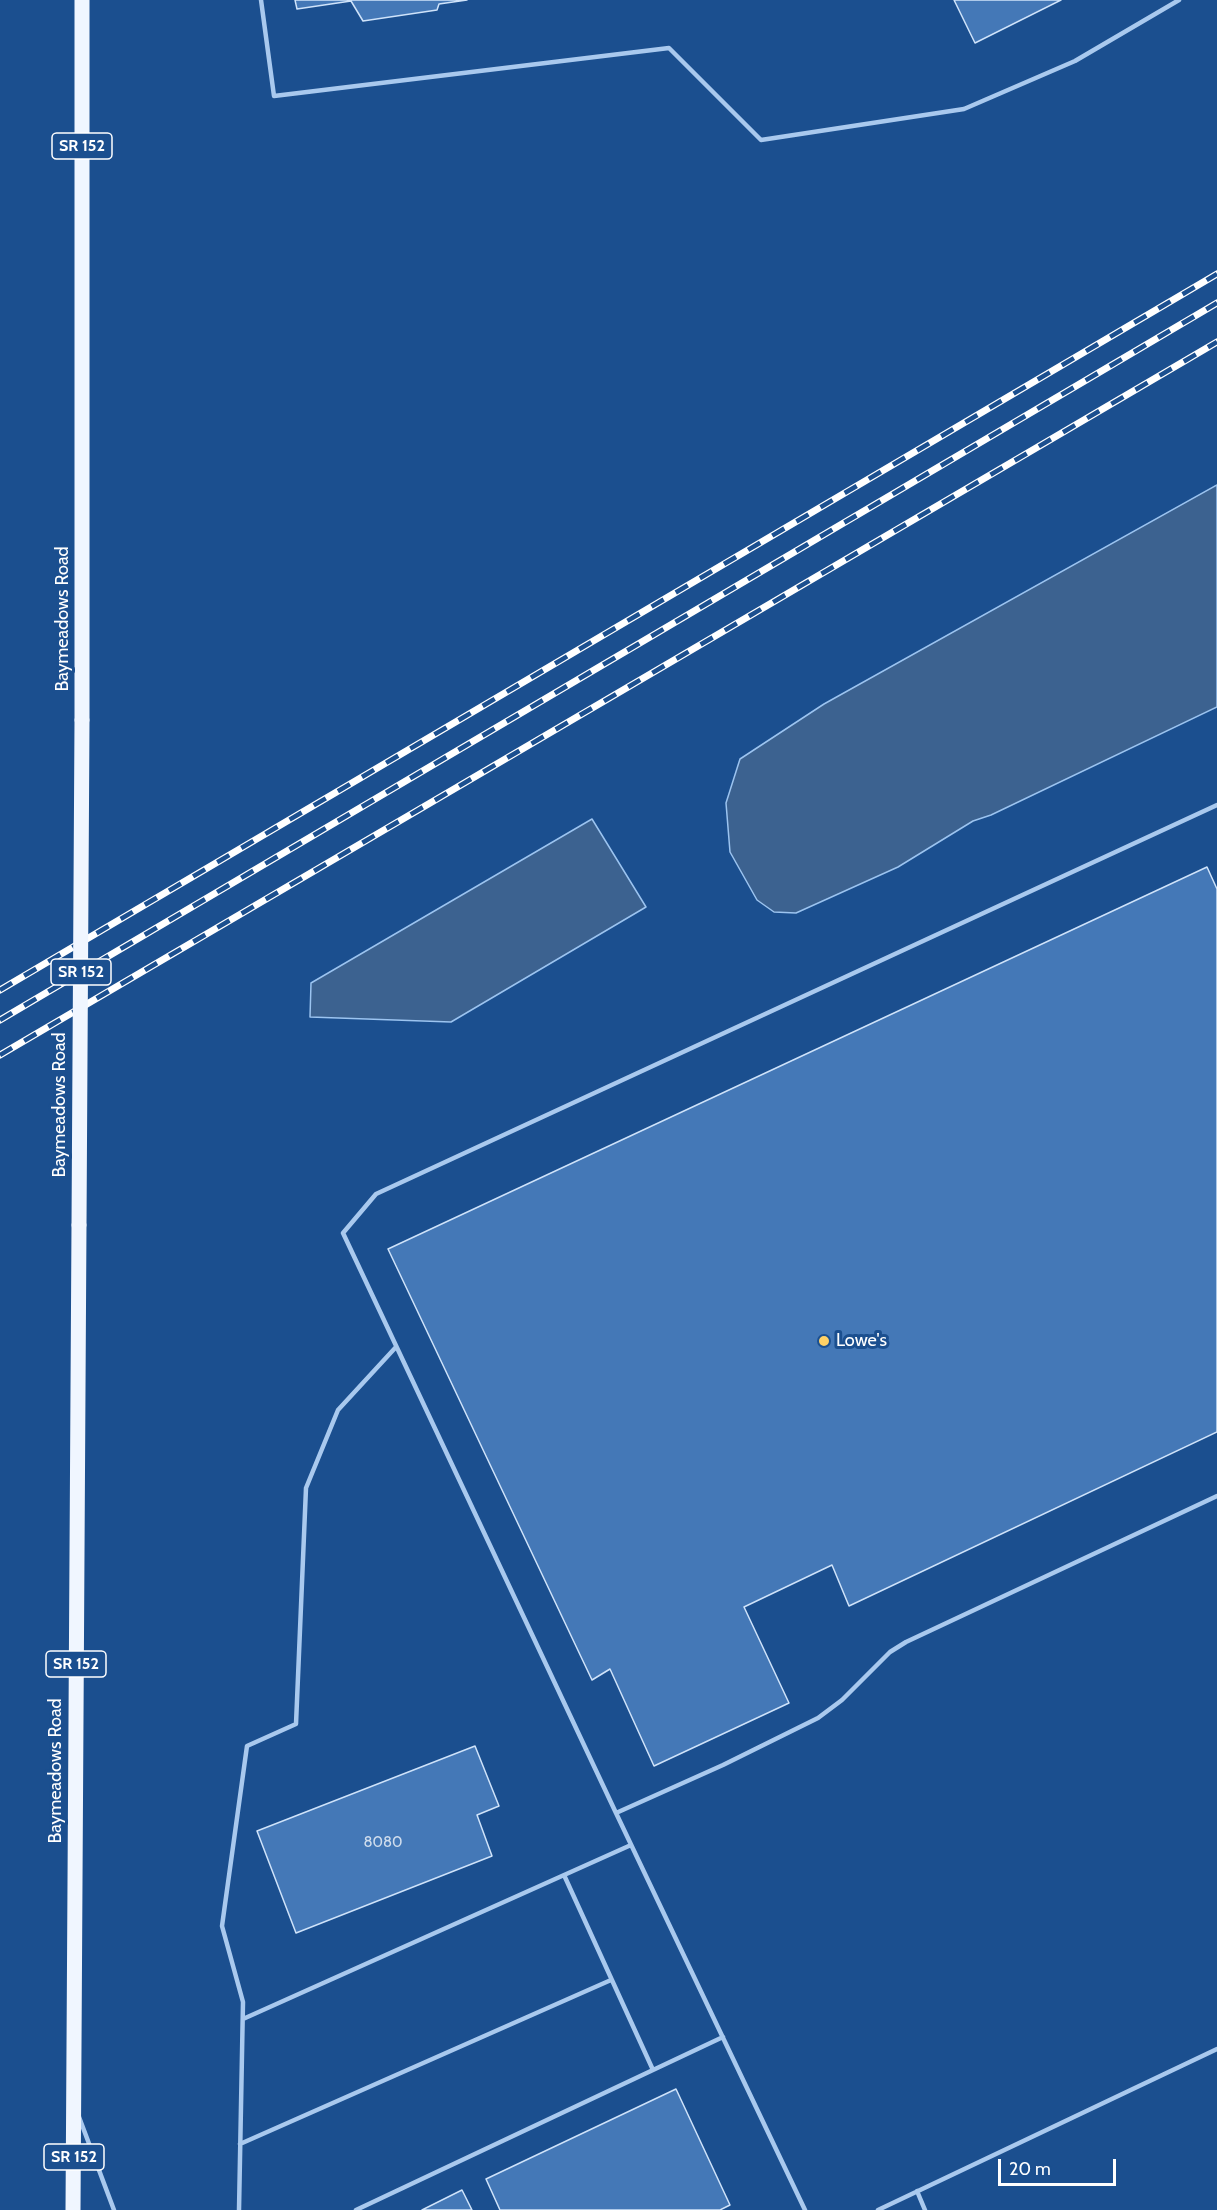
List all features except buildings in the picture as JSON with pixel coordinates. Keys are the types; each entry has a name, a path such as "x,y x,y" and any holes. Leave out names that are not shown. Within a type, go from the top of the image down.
{"main road":[{"name":"Baymeadows Road","path":"73,2210 82,720 82,0"}],"lane":[{"path":"261,0 274,96 669,48 761,140 964,109 1075,61 1179,0"},
{"path":"805,2210 343,1233 375,1194 1217,805"},
{"path":"238,2210 243,2002 222,1926 247,1746 296,1724 306,1488 338,1410 396,1347"},
{"path":"616,1813 723,1765 818,1718 842,1700 890,1652 906,1642 1217,1496"},
{"path":"243,2019 632,1845"},
{"path":"564,1875 653,2070"},
{"path":"240,2144 611,1980"},
{"path":"356,2210 723,2037"},
{"path":"878,2210 1217,2049"},
{"path":"74,2104 114,2210"},
{"path":"917,2192 925,2210"}],"water":[{"path":"1217,485 1217,707 991,815 973,821 898,867 796,913 774,912 757,900 730,852 726,803 740,759 824,704"},
{"path":"592,819 646,907 451,1022 310,1017 311,983"}],"railway":[{"path":"0,990 1217,274"},
{"path":"0,1020 1217,303"},
{"path":"0,1055 1217,342"}],"place":[{"name":"Lowe's","path":"824,1341"}]}
